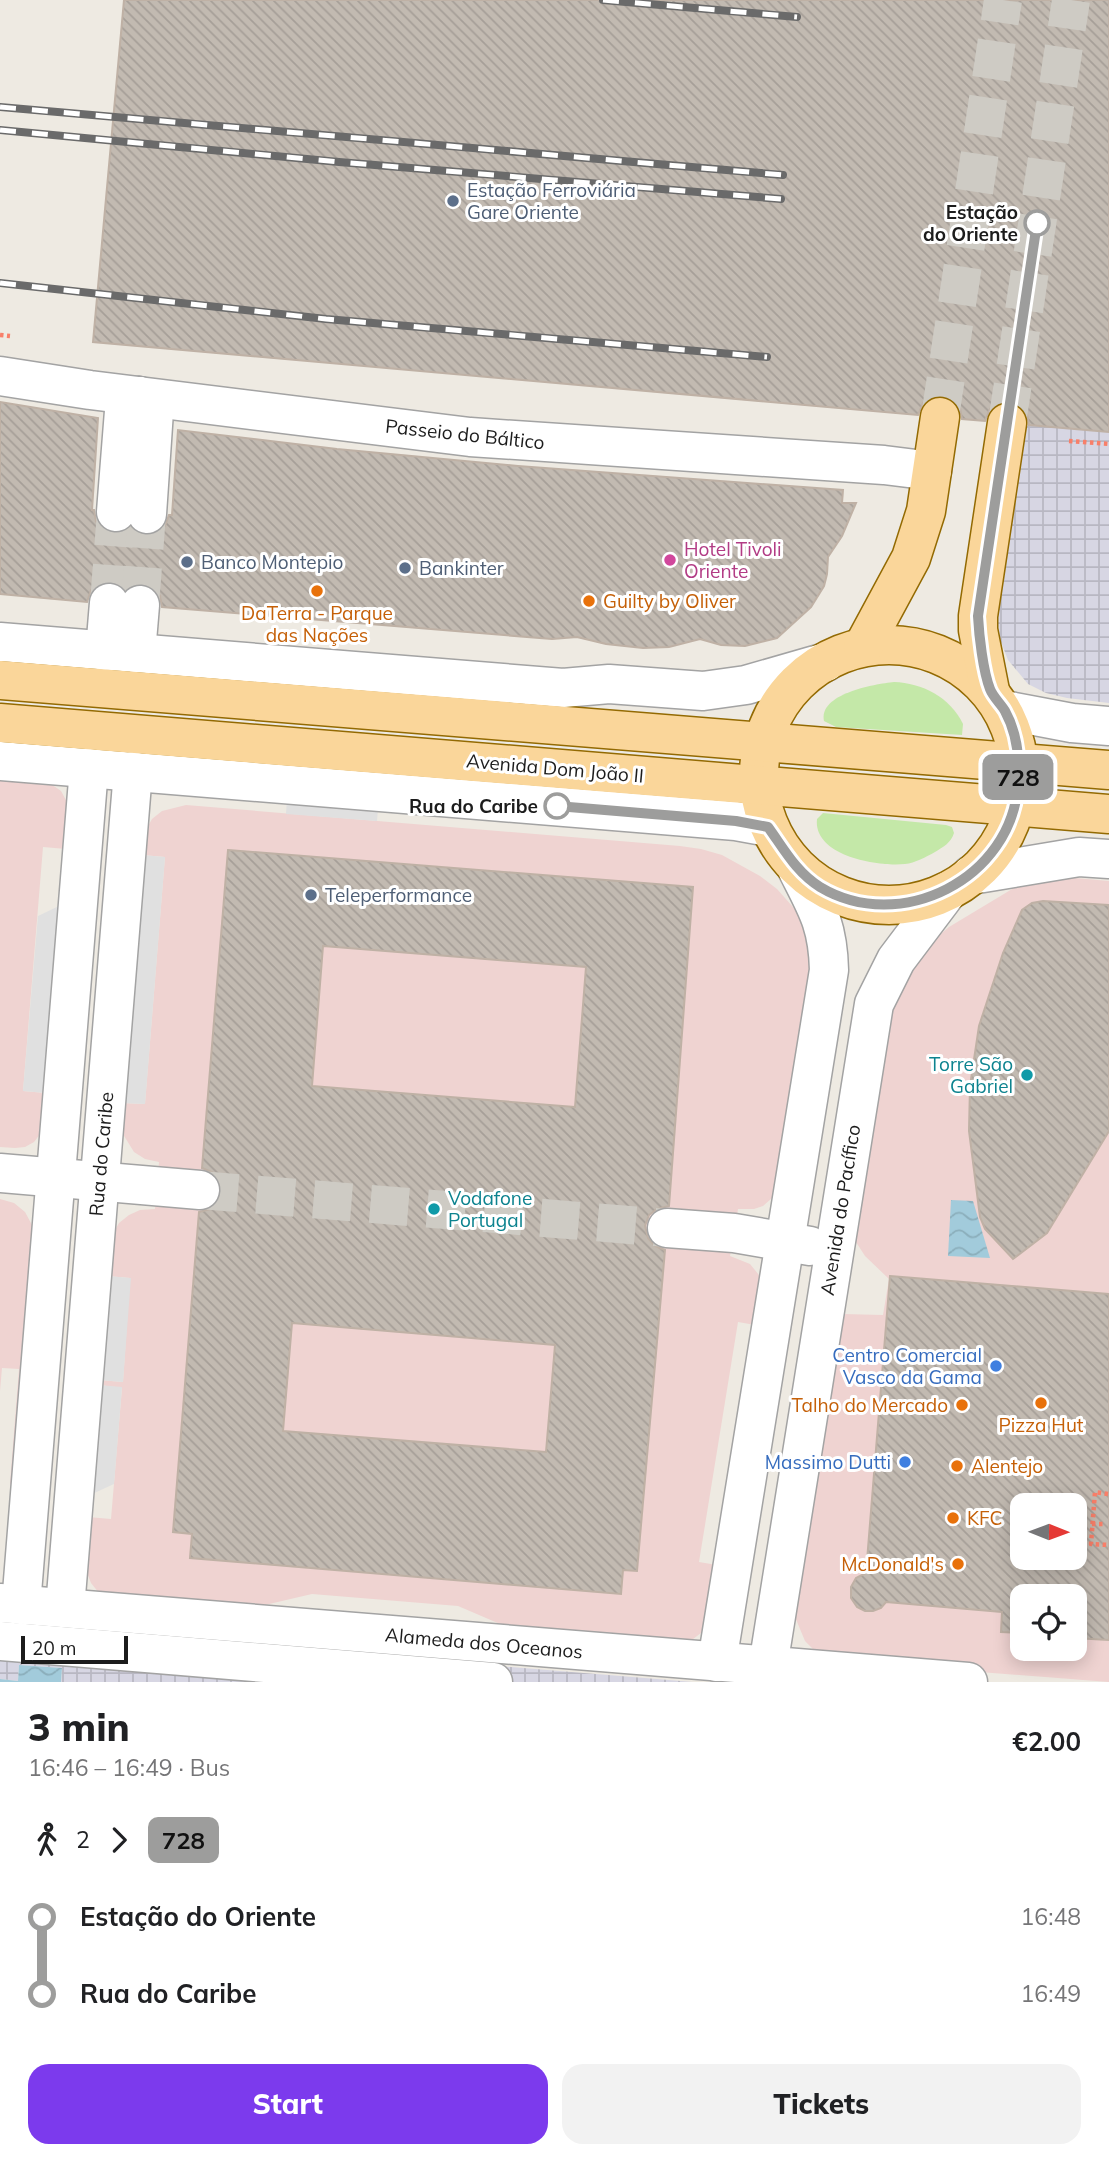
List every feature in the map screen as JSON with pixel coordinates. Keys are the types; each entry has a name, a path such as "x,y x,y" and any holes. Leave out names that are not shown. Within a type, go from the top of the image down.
{"main road":[{"path":"863,648 911,558 926,511 940,417"},
{"path":"997,700 962,668 939,655 906,646 863,648 826,662 794,686 776,711 763,742 758,785 768,827 797,869 819,886 841,897 869,905 893,906 921,900 959,883 989,856 1000,839 1014,806 1018,763 1015,734 997,700 978,630 978,616 1007,423"},
{"path":"0,680 1109,771"},
{"name":"Avenida Dom João II","path":"0,723 1109,814"}],"street":[{"name":"Passeio do Báltico","path":"0,376 470,437 884,465 932,471"},
{"path":"132,513 124,411 139,396"},
{"path":"120,652 125,605"},
{"path":"0,642 563,688 609,684 703,691 746,685 826,662"},
{"path":"563,688 611,730"},
{"path":"997,700 1072,723 1109,726"},
{"name":"Avenida Dom João II","path":"0,761 723,820 768,827"},
{"path":"10,1604 27,1534 89,768"},
{"name":"Rua do Caribe","path":"65,1608 133,771"},
{"path":"959,883 1079,857 1109,859"},
{"path":"717,1662 829,970 828,944 822,918 797,869"},
{"name":"Avenida do Pacífico","path":"768,1666 874,1004 896,960 959,883"},
{"path":"0,1173 200,1190"},
{"path":"667,1228 734,1233 833,1249"},
{"path":"27,1534 70,1537"},
{"path":"736,1543 787,1551"},
{"name":"Alameda dos Oceanos","path":"10,1604 968,1682"},
{"name":"Alameda dos Oceanos","path":"0,1641 493,1682"}],"path":[{"path":"0,335 10,336"},
{"path":"1069,441 1109,444"},
{"path":"1108,1493 1095,1492 1091,1544 1109,1545"},
{"path":"1092,1524 1105,1524"}],"shaded area":[{"path":"1026,424 1109,432 1109,703 1067,698 1046,693 1028,684 1008,660 999,637 997,613"},
{"path":"0,777 51,784 61,791 67,802 66,849 43,847 23,1091 46,1093 41,1133 34,1142 15,1148 0,1147"},
{"path":"287,800 378,808 377,821 286,814"},
{"path":"186,805 701,849 722,855 760,876 777,889 801,916 817,961 780,1191 763,1206 738,1209 730,1256 750,1264 763,1280 761,1326 738,1322 699,1562 723,1566 706,1629 688,1643 528,1636 458,1606 312,1594 234,1612 99,1593 91,1583 86,1570 88,1517 111,1519 122,1388 99,1385 99,1380 123,1382 130,1278 107,1276 113,1234 119,1223 129,1215 140,1210 155,1209 159,1162 145,1159 134,1152 121,1131 121,1103 145,1104 165,857 142,855 146,830 152,819 162,811"},
{"path":"142,855 165,857 145,1104 122,1103"},
{"path":"1052,876 1109,881 1109,1682 839,1661 815,1651 805,1641 795,1617 843,1314 883,1315 889,1279 865,1256 854,1239 889,1015 903,981 936,938 949,927 1029,879"},
{"path":"61,905 46,1093 23,1091 38,916"},
{"path":"0,1199 14,1203 25,1212 32,1225 34,1240 14,1493 10,1483 19,1369 2,1368 0,1391"},
{"path":"107,1276 131,1278 123,1382 99,1380"},
{"path":"99,1385 122,1387 114,1484 90,1495"},
{"path":"0,1625 693,1682 61,1682 62,1668 19,1665 18,1681 0,1679"}],"green space":[{"path":"894,682 915,685 943,699 963,724 962,735 836,727 824,721 824,712 838,697 861,688"},
{"path":"823,813 946,825 952,827 954,833 944,846 917,861 893,864 864,861 836,850 825,842 819,832 817,819"}],"water":[{"path":"951,1200 973,1201 990,1258 948,1256"},
{"path":"19,1665 62,1668 61,1682 0,1682 0,1679 18,1681"}],"building":[{"name":"Estação Ferroviária Gare Oriente","path":"124,0 1109,0 1109,432 1029,425 1027,414 1021,406 1010,401 998,403 990,409 985,421 962,419 960,408 954,400 943,395 933,396 923,403 918,415 93,342"},
{"path":"0,402 98,418 92,510 103,530 114,534 125,532 131,527 135,532 146,536 157,533 165,526 169,515 172,515 178,430 337,449 518,466 843,490 842,503 856,503 842,536 828,557 824,586 811,607 777,638 745,646 721,645 700,639 669,647 643,648 606,644 577,637 552,639 162,607 160,596 153,587 141,583 131,585 125,590 111,581 100,583 91,590 87,602 0,594"},
{"name":"Vodafone Portugal","path":"228,850 693,887 669,1206 657,1209 649,1215 645,1226 648,1238 655,1246 665,1250 637,1571 623,1570 621,1594 190,1558 192,1534 173,1532 199,1212 210,1209 218,1202 222,1193 219,1180 212,1172 202,1168","holes":["323,946 586,967 575,1107 312,1086","292,1323 555,1345 546,1452 283,1431"]},
{"name":"Torre São Gabriel","path":"1043,901 1109,905 1109,1131 1047,1233 1013,1259 985,1229 980,1217 969,1131 970,1086 979,1026 1003,953 1022,910 1032,903"},
{"name":"Centro Comercial Vasco da Gama","path":"890,1276 1109,1294 1109,1640 1087,1639 1087,1584 1010,1584 1010,1632 1001,1632 1002,1612 886,1602 881,1608 865,1611 857,1607 851,1598 851,1587 856,1578 866,1573"}],"tunnel":[{"path":"940,417 1003,0"},
{"path":"1007,423 1071,0"},
{"path":"109,603 116,512"},
{"path":"140,605 147,514"},
{"path":"200,1190 667,1228"}],"railway":[{"path":"603,0 797,17"},
{"path":"0,107 783,175"},
{"path":"0,130 781,199"},
{"path":"0,283 326,319 767,357"}],"bus line":[{"name":"728","path":"557,806 736,821 768,827 797,869 819,886 841,897 869,905 893,906 948,891 971,875 989,856 1009,822 1014,806 1018,763 1015,734 1004,710 990,691 978,630 978,616 1037,223"}],"place":[{"name":"Estação Ferroviária Gare Oriente","path":"453,201"},
{"name":"Estação do Oriente","path":"1037,223"},
{"name":"Hotel Tivoli Oriente","path":"670,560"},
{"name":"Banco Montepio","path":"187,562"},
{"name":"Bankinter","path":"405,568"},
{"name":"DaTerra - Parque das Nações","path":"317,591"},
{"name":"Guilty by Oliver","path":"589,601"},
{"name":"Rua do Caribe","path":"557,806"},
{"name":"Teleperformance","path":"311,895"},
{"name":"Torre São Gabriel","path":"1027,1075"},
{"name":"Vodafone Portugal","path":"434,1209"},
{"name":"Centro Comercial Vasco da Gama","path":"996,1366"},
{"name":"Pizza Hut","path":"1041,1403"},
{"name":"Talho do Mercado","path":"962,1405"},
{"name":"Massimo Dutti","path":"905,1462"},
{"name":"Alentejo","path":"957,1466"},
{"name":"KFC","path":"953,1518"},
{"name":"McDonald's","path":"958,1564"}]}
